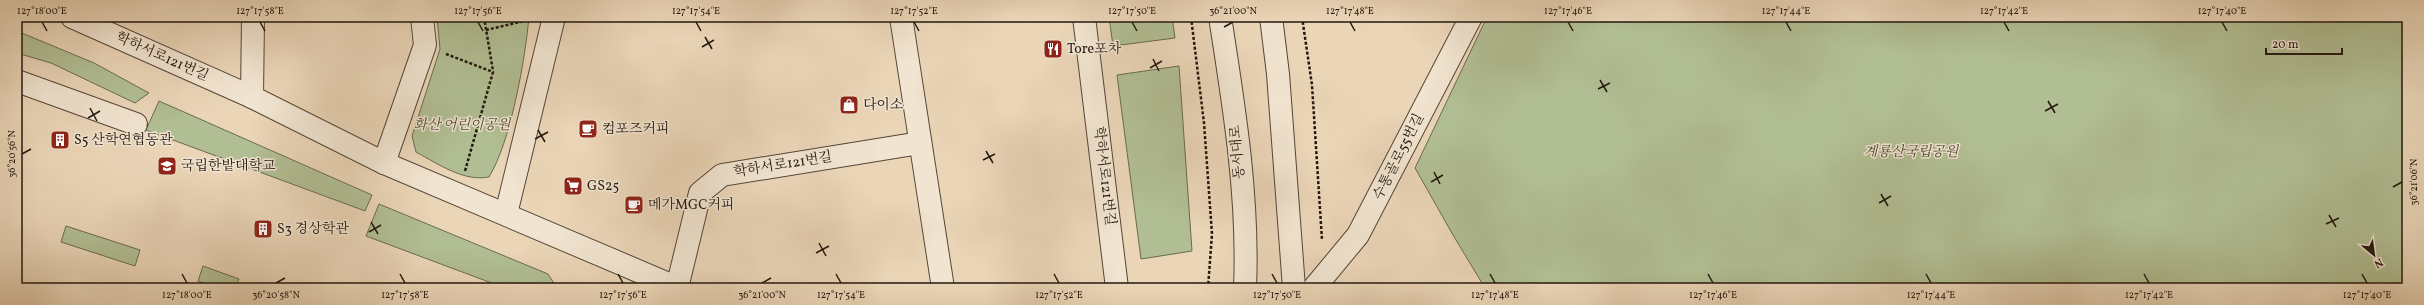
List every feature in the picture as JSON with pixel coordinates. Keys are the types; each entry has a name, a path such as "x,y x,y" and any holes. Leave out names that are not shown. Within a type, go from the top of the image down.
{"street":[{"name":"학하서로121번길","path":"72,17 252,97 384,163 678,288 700,193 722,175 920,143"},
{"path":"252,97 254,17"},
{"path":"384,163 425,45 422,17"},
{"path":"506,214 554,17"},
{"path":"901,17 943,288"},
{"name":"학하서로121번길","path":"1084,17 1117,288"},
{"name":"동서대로","path":"1220,17 1237,129 1246,253 1245,288"},
{"path":"1271,17 1282,129 1294,288"},
{"name":"수통골로55번길","path":"1314,288 1358,235 1471,17"},
{"path":"17,81 136,124"}],"path":[{"path":"463,179 493,72 484,17"},
{"path":"1191,17 1204,123 1212,234 1208,288"},
{"path":"1302,17 1312,85 1322,236"},
{"path":"486,30 524,21"},
{"path":"425,45 493,72"}],"green space":[{"name":"화산 어린이공원","path":"437,17 529,17 516,100 504,143 497,162 489,177 470,177 451,171 416,152 412,136 440,49"},
{"path":"1109,17 1172,17 1175,38 1113,46"},
{"name":"계룡산국립공원","path":"1487,17 2407,17 2407,288 1485,288 1415,168"},
{"path":"17,31 94,63 149,93 135,103 51,63 17,53"},
{"path":"1179,66 1192,251 1141,259 1117,75"},
{"path":"159,101 372,195 365,211 146,130"},
{"path":"379,204 548,274 557,288 505,288 366,236"},
{"path":"66,226 140,250 135,266 61,242"},
{"path":"203,266 239,279 235,288 218,288 198,281"}],"place":[{"name":"Tore포차","path":"1053,49"},
{"name":"다이소","path":"849,105"},
{"name":"컴포즈커피","path":"588,129"},
{"name":"S5 산학연협동관","path":"60,140"},
{"name":"국립한밭대학교","path":"167,166"},
{"name":"GS25","path":"573,186"},
{"name":"메가MGC커피","path":"634,205"},
{"name":"S3 경상학관","path":"263,229"}]}
